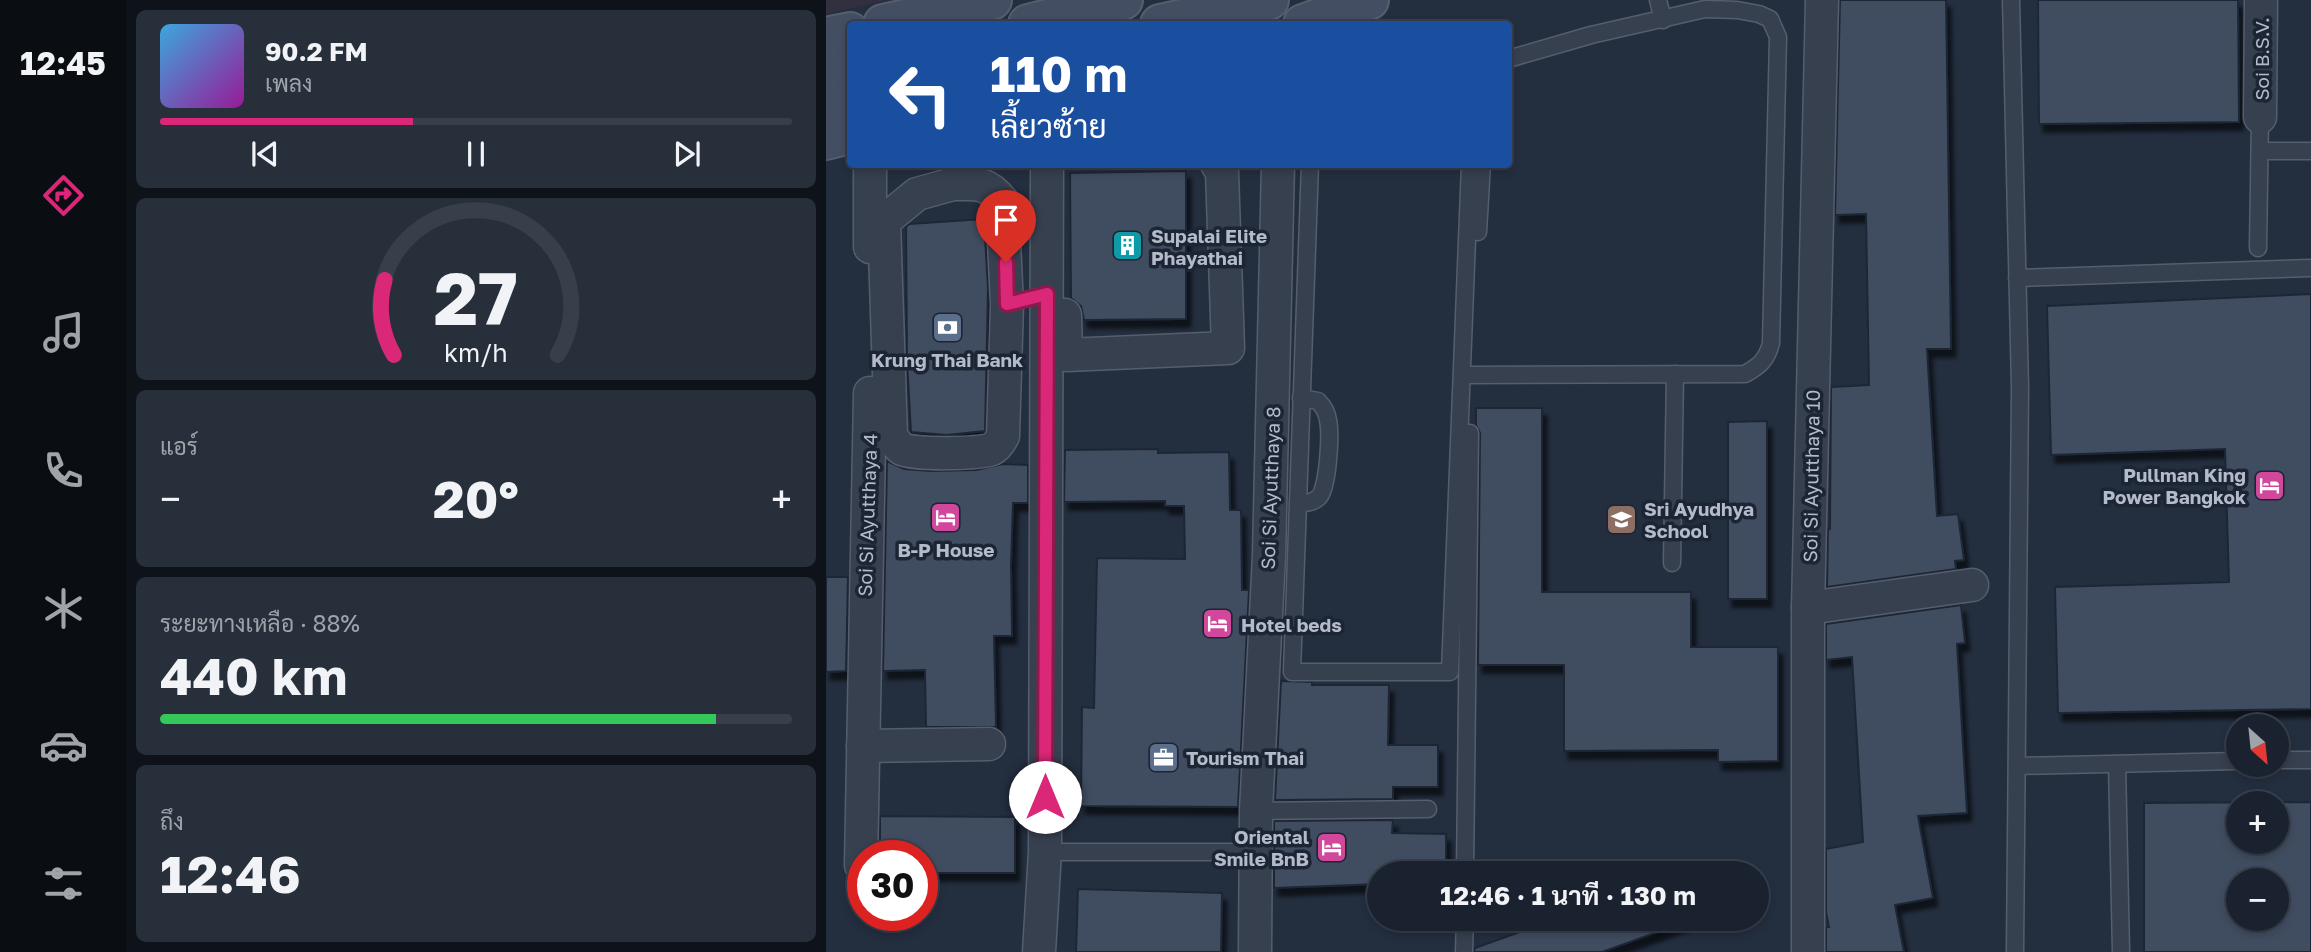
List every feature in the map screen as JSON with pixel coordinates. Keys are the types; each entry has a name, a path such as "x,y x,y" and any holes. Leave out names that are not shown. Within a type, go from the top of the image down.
{"main road":[{"path":"897,21 992,0"},
{"path":"1040,21 1123,0"},
{"path":"1174,21 1269,0"},
{"path":"1313,21 1369,0"},
{"path":"826,37 847,33"},
{"path":"826,72 847,67"},
{"path":"826,104 847,99"},
{"path":"826,140 847,135"}],"street":[{"name":"Soi Si Ayutthaya 10","path":"1808,952 1808,608 1822,0"},
{"name":"Soi B.S.V.","path":"2260,117 2261,0"},
{"name":"Soi Si Ayutthaya 4","path":"861,840 870,431 870,168"},
{"path":"1039,952 1045,852 1047,168"},
{"path":"1060,168 1066,355 1228,348 1222,172 1220,168"},
{"name":"Soi Si Ayutthaya 8","path":"1255,952 1255,811 1269,555 1278,168"},
{"path":"953,184 980,184 992,189 1002,201 1007,304 1003,436 998,445 991,449 960,453 914,453 903,449 891,436 884,221 917,194 953,184"},
{"path":"1007,304 1047,294"},
{"path":"1808,608 1972,585"},
{"path":"863,746 989,744"}],"lane":[{"path":"1658,0 1663,19"},
{"path":"2011,0 2020,388 2015,952"},
{"path":"1471,375 1745,374 1767,358 1772,343 1778,37 1770,19 1738,10 1705,9 1591,35 1512,58"},
{"path":"2258,248 2260,117"},
{"path":"2260,151 2311,152"},
{"path":"1310,168 1292,673 1450,672 1470,168"},
{"path":"1465,861 1471,375 1482,168"},
{"path":"2017,278 2311,268"},
{"path":"1672,563 1675,374"},
{"path":"1298,503 1311,503 1320,496 1325,485 1329,422 1323,406 1318,401 1301,398"},
{"path":"2289,761 2311,760"},
{"path":"2017,766 2226,761"},
{"path":"2117,764 2121,952"},
{"path":"1255,811 1428,809"},
{"path":"1045,852 1234,852"},
{"path":"1464,952 1465,931"}],"shaded area":[{"path":"826,0 887,0 826,14"}],"building":[{"path":"1840,0 1946,0 1951,349 1927,349 1937,516 1958,514 1964,560 1955,561 1956,569 1827,587 1831,387 1869,385 1866,214 1835,215"},
{"path":"2038,0 2238,0 2239,122 2039,124"},
{"name":"Supalai Elite Phayathai","path":"1186,171 1186,319 1084,320 1081,306 1071,298 1070,173"},
{"name":"Krung Thai Bank","path":"984,219 988,289 985,431 947,435 911,432 907,361 906,227 909,224"},
{"name":"Pullman King Power Bangkok","path":"2311,294 2311,709 2058,713 2055,587 2229,582 2225,449 2051,455 2047,306"},
{"path":"1476,408 1542,408 1542,592 1691,592 1691,647 1778,647 1778,761 1718,762 1718,750 1564,751 1564,665 1478,665 1480,433 1476,425"},
{"path":"1767,421 1767,599 1728,599 1728,422"},
{"path":"1158,449 1158,453 1229,452 1230,510 1241,510 1242,590 1249,590 1238,807 1081,806 1082,707 1094,708 1097,558 1185,559 1184,506 1165,506 1165,501 1064,502 1065,450"},
{"path":"887,461 904,469 931,471 976,470 1003,464 1028,465 1028,503 1013,503 1012,636 994,636 996,727 926,727 925,670 883,671"},
{"path":"826,577 848,577 846,671 826,672"},
{"path":"1961,605 1965,643 1957,644 1967,813 1918,816 1933,898 1895,905 1904,952 1826,952 1826,927 1829,927 1826,912 1826,849 1863,842 1852,657 1826,660 1826,624"},
{"path":"1281,681 1312,682 1312,685 1389,685 1388,745 1438,745 1438,787 1393,787 1393,799 1275,800"},
{"path":"2289,802 2311,802 2311,952 2144,952 2144,803 2226,803 2226,854 2289,854"},
{"path":"880,816 1015,817 1015,873 938,873 938,840 880,840"},
{"name":"Oriental Smile BnB","path":"1393,820 1392,833 1446,834 1446,861 1367,861 1367,884 1274,888 1274,821"},
{"path":"1078,889 1222,893 1221,952 1076,952"},
{"path":"1522,931 1661,931 1602,952 1474,952 1475,948"}],"place":[{"name":"Supalai Elite Phayathai","path":"1128,246"},
{"name":"Krung Thai Bank","path":"947,328"},
{"name":"Pullman King Power Bangkok","path":"2269,485"},
{"name":"B-P House","path":"946,518"},
{"name":"Sri Ayudhya School","path":"1621,519"},
{"name":"Hotel beds","path":"1218,624"},
{"name":"Tourism Thai","path":"1163,757"},
{"name":"Oriental Smile BnB","path":"1332,847"}],"route":[{"path":"1006,262 1007,304 1047,294 1045,797"}]}
